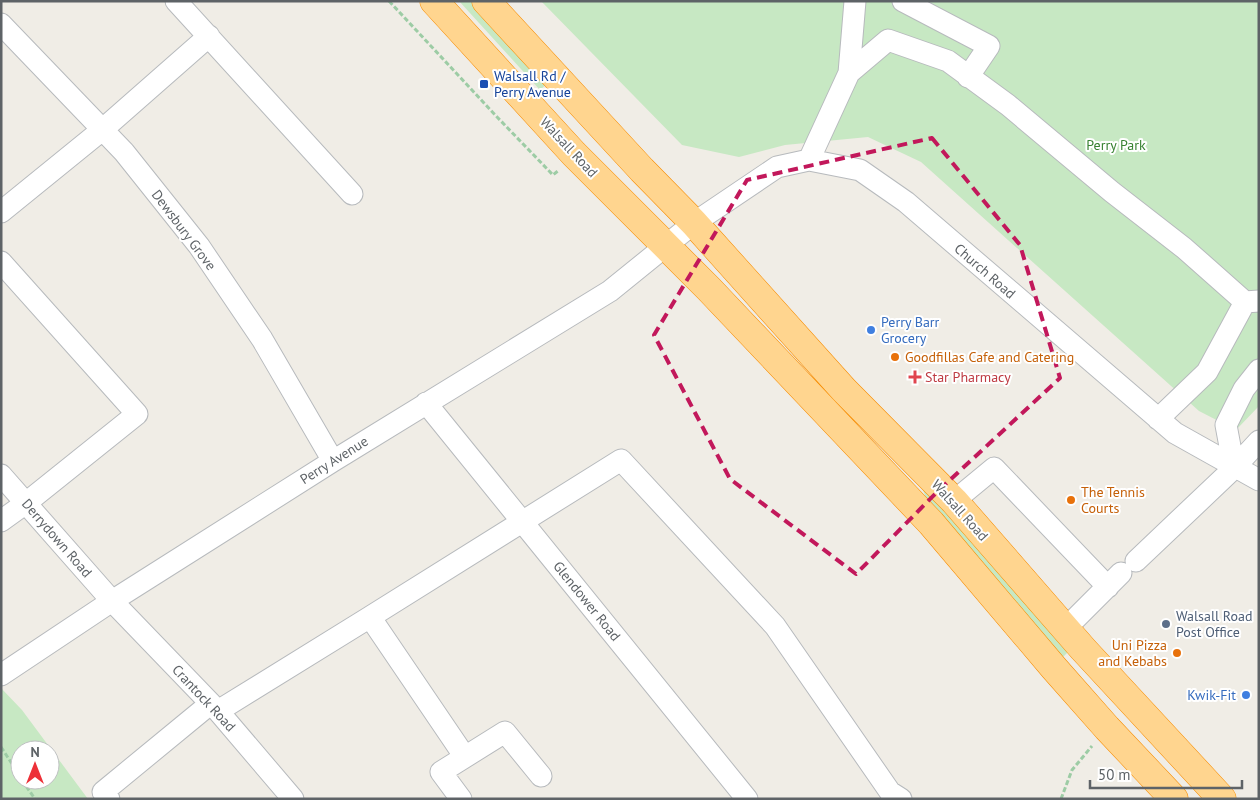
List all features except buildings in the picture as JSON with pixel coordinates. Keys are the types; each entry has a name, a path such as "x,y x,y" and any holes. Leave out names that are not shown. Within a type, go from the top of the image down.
{"highway":[{"name":"Walsall Road","path":"434,1 574,154 709,288 932,523 1107,728 1174,799"},
{"name":"Walsall Road","path":"486,1 642,170 694,223 844,390 954,501 1065,629 1222,799"}],"street":[{"path":"176,1 352,194"},
{"path":"809,160 849,73 855,1"},
{"path":"903,1 989,46 976,82"},
{"name":"Dewsbury Grove","path":"1,24 124,152 199,246 262,339 333,461"},
{"path":"1,212 102,130 209,36"},
{"path":"849,73 888,40 948,61 1008,105 1112,192 1252,301 1207,372 1158,419"},
{"name":"Church Road","path":"694,223 777,167 809,160 860,170 906,202 1175,433 1234,468 1259,480"},
{"path":"666,246 694,223"},
{"name":"Perry Avenue","path":"1,674 112,601 333,461 610,291 666,246"},
{"path":"1,262 137,414 1,521"},
{"path":"1234,468 1226,425 1244,389 1259,370"},
{"name":"Glendower Road","path":"426,403 747,799"},
{"path":"1065,629 1234,468 1259,441"},
{"path":"109,799 103,792 214,708 370,617 621,460 775,626 890,792 901,799"},
{"path":"954,501 994,468 1122,574"},
{"name":"Derrydown Road","path":"1,475 112,601"},
{"name":"Crantock Road","path":"112,601 214,708 293,799"},
{"path":"370,617 465,757"},
{"path":"460,799 441,772 505,732 541,776"}],"path":[{"path":"389,1 498,118 554,175 556,173"},
{"path":"1061,799 1072,770 1107,728"},
{"path":"1,748 10,761"}],"highlighted area":[{"path":"932,138 1020,245 1060,378 938,491 856,574 730,479 654,335 747,180"}],"green space":[{"path":"459,1 474,1 550,81 540,90"},
{"name":"Perry Park","path":"541,1 1259,1 1259,406 1236,430 1199,411 921,162 868,137 785,145 739,157 682,145"},
{"path":"918,478 1069,651 1062,658 927,500"},
{"path":"1,688 22,710 44,740 10,740 10,790 60,790 60,761 88,799 1,799"}],"place":[{"name":"Walsall Rd / Perry Avenue","path":"484,84"},
{"name":"Perry Barr Grocery","path":"871,330"},
{"name":"Goodfillas Cafe and Catering","path":"895,357"},
{"name":"Star Pharmacy","path":"915,377"},
{"name":"The Tennis Courts","path":"1071,500"},
{"name":"Walsall Road Post Office","path":"1166,624"},
{"name":"Uni Pizza and Kebabs","path":"1177,653"},
{"name":"Kwik-Fit","path":"1246,695"}]}
